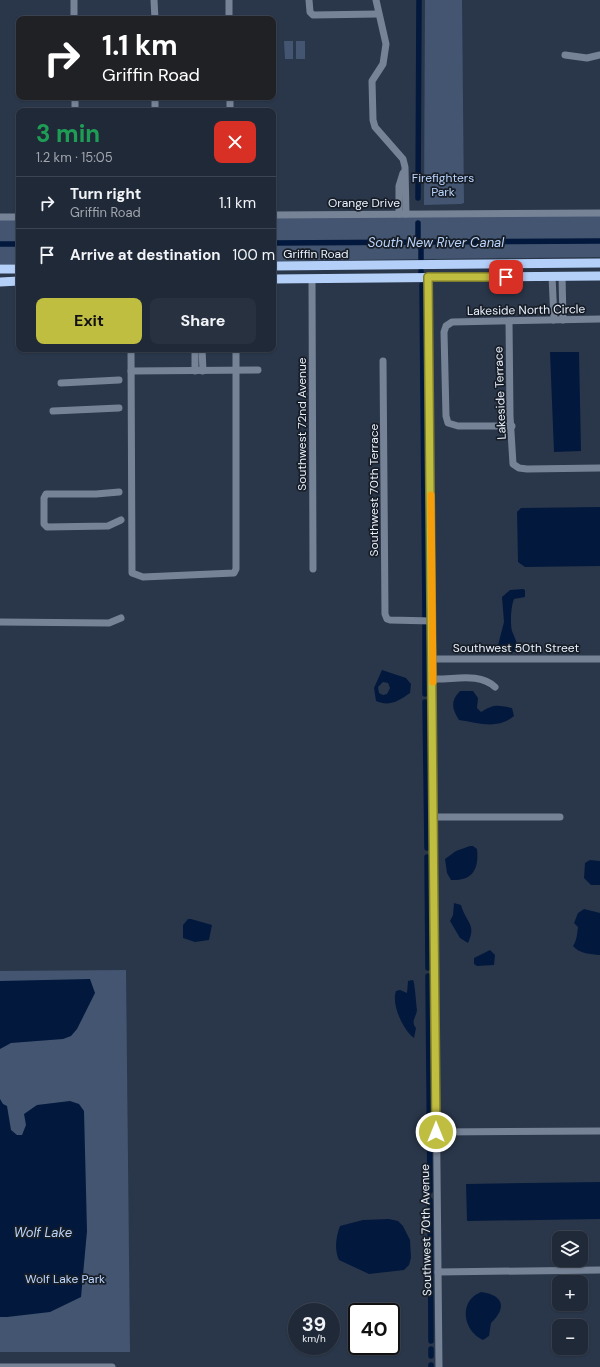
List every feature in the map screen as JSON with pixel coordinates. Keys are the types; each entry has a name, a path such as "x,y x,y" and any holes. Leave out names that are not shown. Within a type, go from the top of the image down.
{"main road":[{"name":"Griffin Road","path":"276,266 600,263"},
{"path":"408,278 418,272 420,265"},
{"path":"428,277 433,271 450,265"},
{"path":"0,269 16,269"},
{"name":"Griffin Road","path":"276,279 600,276"},
{"path":"0,282 16,281"}],"street":[{"path":"74,0 74,16"},
{"path":"154,0 154,16"},
{"path":"229,0 229,16"},
{"path":"309,0 310,12 313,15 378,14"},
{"path":"376,0 378,14 384,33 386,53 383,64 372,81 373,120 375,127 401,155 405,167 402,214"},
{"path":"565,55 586,58 600,55"},
{"name":"Orange Drive","path":"276,215 600,213"},
{"path":"0,217 16,217"},
{"path":"552,276 554,320"},
{"path":"562,276 563,320"},
{"name":"Southwest 70th Avenue","path":"428,277 439,1367"},
{"name":"Southwest 72nd Avenue","path":"312,279 313,569"},
{"name":"Lakeside North Circle","path":"512,426 458,426 448,423 446,416 444,332 446,326 452,322 600,320"},
{"name":"Lakeside Terrace","path":"509,321 510,416 512,426 513,464 519,468 527,469 600,468"},
{"path":"131,352 132,573 143,577 234,573 236,569 236,352"},
{"path":"196,352 199,371"},
{"path":"199,371 202,352"},
{"name":"Southwest 70th Terrace","path":"383,360 387,619 432,621"},
{"path":"131,371 258,370"},
{"path":"61,383 119,380"},
{"path":"53,411 119,408"},
{"path":"119,492 96,494 46,494 44,498 44,524 47,527 108,526 121,520"},
{"path":"0,622 109,623 121,618"},
{"name":"Southwest 50th Street","path":"433,659 600,659"},
{"path":"433,679 480,678 489,681 495,687"},
{"path":"434,817 560,817"},
{"path":"436,1132 600,1131"},
{"path":"438,1272 600,1270"},
{"path":"0,1367 112,1367"}],"green space":[{"name":"Firefighters Park","path":"425,0 462,0 464,203 461,204 424,205"},
{"path":"284,41 293,41 293,59 285,59"},
{"path":"296,41 305,41 305,59 296,59"},
{"path":"600,215 600,257 276,261 276,217"},
{"path":"16,219 16,264 0,264 0,220"},
{"name":"Wolf Lake Park","path":"126,970 130,1352 0,1352 0,971"}],"water":[{"path":"550,352 579,352 581,451 554,452"},
{"path":"600,507 600,566 525,567 518,562 517,512 521,508"},
{"path":"510,590 525,590 525,597 514,599 511,615 512,631 519,652 498,652 497,649 504,622 502,597"},
{"path":"382,670 406,678 411,684 410,693 398,701 390,703 381,703 376,701 374,688","holes":["383,682 388,683 390,688 387,694 383,695 379,693 378,687"]},
{"path":"460,691 473,691 478,698 477,708 481,712 493,706 503,706 512,708 514,716 501,723 495,724 481,724 459,720 453,708 453,704 457,694"},
{"path":"470,846 477,849 477,862 473,872 465,878 451,880 447,873 445,859 456,851"},
{"path":"590,860 600,861 600,885 591,885 584,878 585,863"},
{"path":"454,903 461,905 470,924 471,932 468,943 460,938 450,921 453,915"},
{"path":"584,909 600,913 600,955 582,952 573,946 578,927 574,923 578,913"},
{"path":"188,919 212,925 209,940 195,942 183,938 183,925"},
{"path":"490,950 495,955 494,965 477,966 474,964 474,958"},
{"path":"90,979 95,993 77,1029 71,1036 63,1039 11,1043 0,1049 0,981"},
{"path":"413,980 417,1009 414,1021 414,1026 416,1028 414,1038 402,1023 395,1003 396,991 400,990 407,993 408,981"},
{"name":"Wolf Lake","path":"0,1099 3,1104 7,1106 11,1130 17,1135 22,1135 26,1125 24,1114 37,1105 70,1101 79,1104 84,1111 87,1231 81,1297 50,1312 0,1317"},
{"path":"600,1182 600,1219 467,1221 466,1184"},
{"path":"389,1219 398,1221 403,1226 410,1240 411,1258 409,1265 404,1270 369,1274 339,1260 336,1252 336,1243 340,1226 363,1220"},
{"path":"481,1292 495,1296 501,1303 499,1312 491,1323 489,1336 483,1340 476,1336 471,1330 466,1316 466,1309 469,1302 474,1296"}],"waterway":[{"path":"418,198 419,0"},
{"path":"418,223 418,242"},
{"name":"South New River Canal","path":"276,243 600,241"},
{"path":"421,242 421,259"},
{"name":"South New River Canal","path":"0,244 16,244"},
{"path":"422,285 425,617"},
{"path":"425,625 425,694"},
{"path":"425,702 427,848"},
{"path":"427,857 428,968"},
{"path":"428,976 430,1191"},
{"path":"430,1200 431,1341"},
{"path":"431,1349 431,1356"}],"slow traffic":[{"path":"431,495 433,682"}],"route":[{"path":"436,1132 428,277 506,277"}]}
